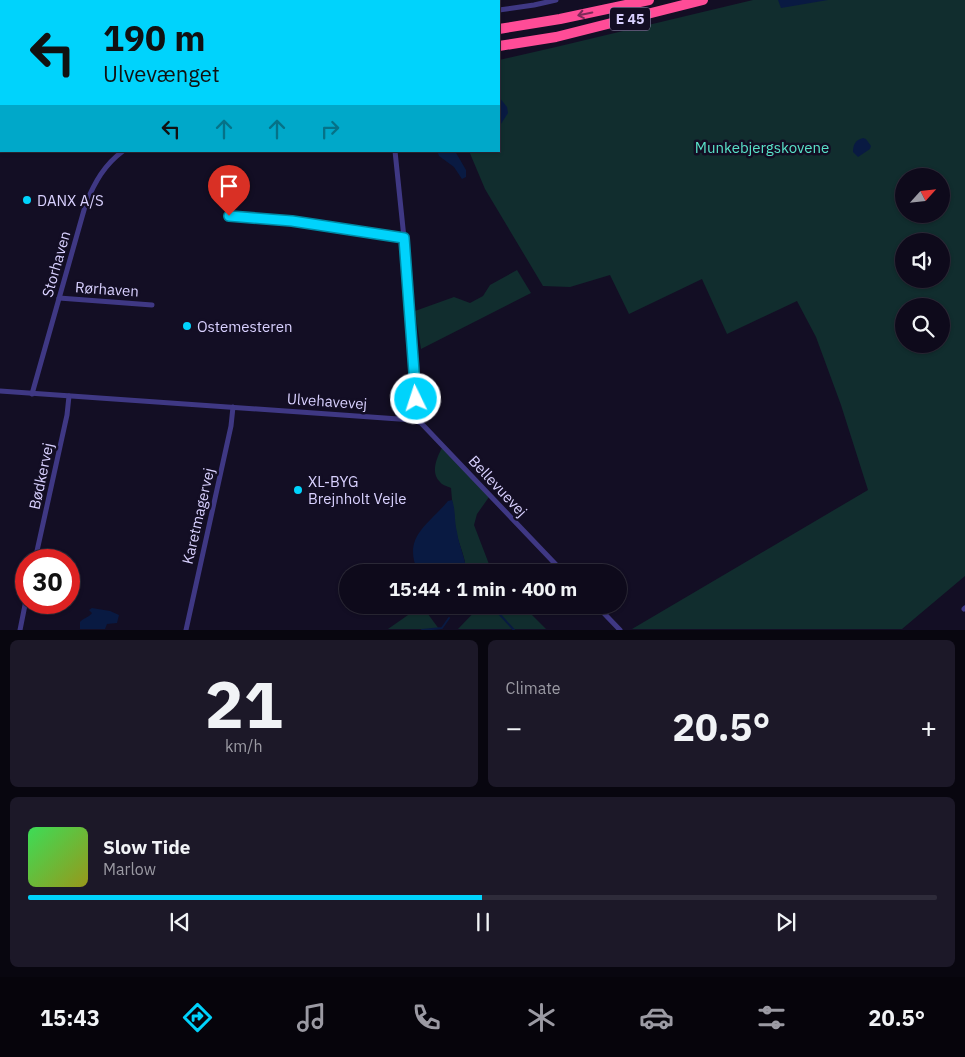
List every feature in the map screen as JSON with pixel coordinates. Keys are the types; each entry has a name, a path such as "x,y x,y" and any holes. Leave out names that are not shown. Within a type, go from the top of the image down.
{"highway":[{"name":"E 45","path":"500,30 649,0"},
{"name":"E 45","path":"500,46 556,37 703,0"},
{"path":"500,53 545,43 556,37"}],"street":[{"path":"500,10 556,0"},
{"name":"Storhaven","path":"32,394 86,203 96,181 105,168 121,152"},
{"path":"395,152 404,238 416,399 413,420"},
{"path":"229,216 292,221 404,238"},
{"name":"Rørhaven","path":"60,298 152,305"},
{"name":"Ulvehavevej","path":"0,391 413,420"},
{"name":"Bødkervej","path":"37,549 67,415 69,396"},
{"name":"Karetmagervej","path":"186,630 231,426 233,408"},
{"name":"Bellevuevej","path":"413,420 421,423 555,564"},
{"path":"20,630 23,614"},
{"path":"605,614 620,630"}],"green space":[{"name":"Munkebjergskovene","path":"753,0 965,0 965,576 902,629 632,629 868,490 841,405 816,337 797,301 727,334 702,279 629,314 610,275 570,287 543,286 485,189 469,152 500,152 500,60"},
{"path":"517,270 531,293 421,349 415,311 454,297 470,303 483,296 490,285"},
{"path":"442,448 489,497 477,514 474,525 489,564 465,564 456,531 451,488 443,485 435,474 437,460"},
{"path":"410,614 428,614 439,629 388,629"},
{"path":"472,614 531,614 546,629 458,629"}],"water":[{"path":"778,0 828,0 781,8"},
{"path":"500,98 507,107 508,113 500,125"},
{"path":"863,138 871,146 870,149 858,157 853,152 853,147 856,141"},
{"path":"437,152 456,152 466,170 466,177 462,179 454,167 439,156"},
{"path":"452,500 459,543 465,564 415,564 413,550 419,532 448,501"},
{"path":"92,608 110,611 119,615 117,623 107,624 105,629 80,629 80,622 92,613 89,610"}],"waterway":[{"path":"499,614 514,630"},
{"path":"422,630 442,628 449,618"}],"place":[{"name":"DANX A/S","path":"27,200"},
{"name":"Ostemesteren","path":"187,326"},
{"name":"XL-BYG Brejnholt Vejle","path":"298,490"}],"route":[{"path":"229,216 292,221 404,238 416,399"}]}
